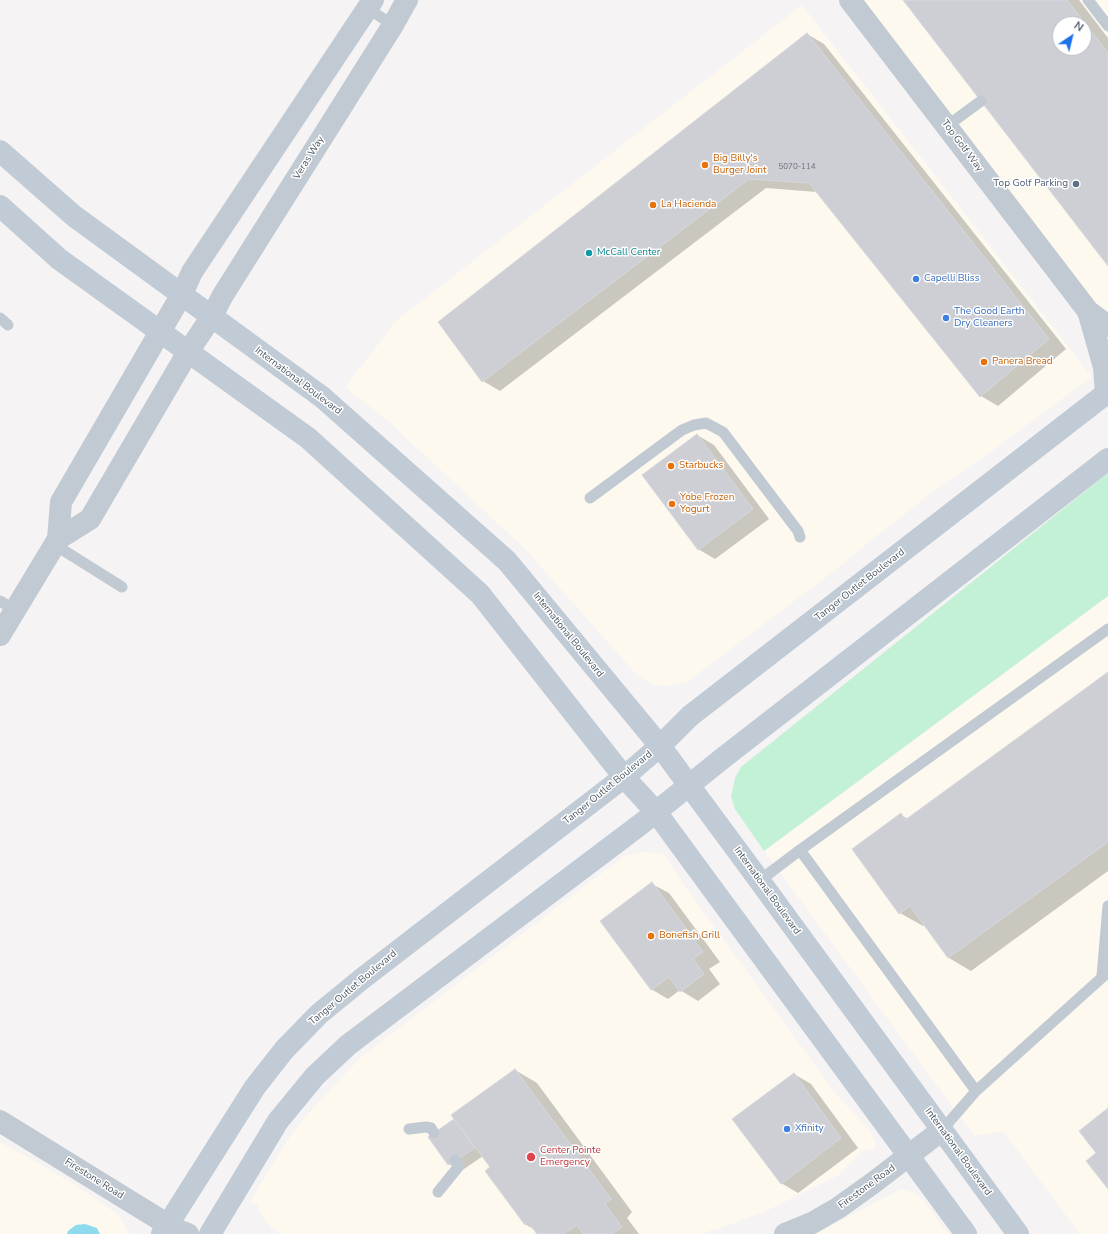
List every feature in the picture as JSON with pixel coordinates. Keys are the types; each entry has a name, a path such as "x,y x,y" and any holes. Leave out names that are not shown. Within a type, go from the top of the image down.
{"main road":[{"name":"International Boulevard","path":"0,151 74,216 322,397 508,561 660,746 1018,1234"},
{"path":"0,206 59,259 308,438 480,594 624,777 656,812 966,1234"},
{"name":"Tanger Outlet Boulevard","path":"164,1229 255,1088 284,1050 319,1014 363,978 624,777 660,746 690,716 1107,394"},
{"path":"210,1234 278,1121 315,1076 348,1045 656,812 1108,459"}],"street":[{"name":"Veras Way","path":"57,542 90,519 188,352 212,316 223,295 407,0"},
{"name":"Top Golf Way","path":"850,0 1088,311 1108,326"},
{"path":"0,635 8,606 57,542 61,502 182,294 192,272 370,4"},
{"name":"Top Golf Way","path":"1088,311 1104,366 1107,394"},
{"name":"Firestone Road","path":"0,1121 164,1229 175,1229 188,1234"},
{"name":"Firestone Road","path":"785,1234 812,1223 838,1208 942,1130"}],"lane":[{"path":"1088,0 1108,26"},
{"path":"370,4 392,25"},
{"path":"947,126 981,101"},
{"path":"590,498 682,430 694,425 706,423 723,432 798,531 800,536"},
{"path":"57,542 122,587"},
{"path":"759,881 1108,629"},
{"path":"800,850 976,1091"},
{"path":"942,1130 976,1091 1105,974 1108,906"},
{"path":"409,1129 426,1127 431,1128 434,1133"},
{"path":"438,1192 459,1166 455,1160"}],"shaded area":[{"name":"Top Golf Parking","path":"850,0 1108,0 1108,326"},
{"path":"802,5 1092,377 981,459 939,487 843,564 686,683 667,686 651,684 635,673 525,549 388,421 345,387 397,320"},
{"path":"1108,596 1108,1234 1080,1234 1003,1131 974,1136 764,851"},
{"path":"645,852 664,854 681,881 836,1094 871,1131 875,1143 875,1150 870,1149 862,1151 839,1175 768,1210 724,1227 700,1234 282,1234 271,1227 260,1213 258,1205 250,1202 293,1132 314,1107 360,1058 624,856"},
{"path":"0,1142 71,1182 119,1215 129,1234 0,1234"},
{"path":"901,1189 913,1192 923,1200 948,1234 816,1234"}],"green space":[{"path":"1108,473 1108,596 764,851 735,809 731,797 735,778 741,767"}],"water":[{"path":"85,1224 97,1228 100,1234 67,1234 68,1231 76,1225"}],"building":[{"name":"Top Golf Parking","path":"903,0 1067,0 1079,16 1052,16 1052,56 1092,56 1092,32 1108,53 1108,266"},
{"name":"McCall Center","path":"807,33 1049,339 980,397 809,183 749,179 482,382 438,322"},
{"path":"697,434 753,509 698,550 642,475"},
{"path":"1108,672 1108,842 948,958 910,906 899,914 852,849 901,813 905,820"},
{"name":"Bonefish Grill","path":"652,882 703,952 693,959 704,974 680,992 669,977 651,990 600,921"},
{"name":"Center Pointe Emergency","path":"515,1069 611,1199 605,1204 622,1227 612,1234 583,1234 577,1225 563,1234 537,1234 528,1222 525,1225 485,1171 490,1167 451,1115"},
{"name":"Xfinity","path":"794,1073 841,1138 781,1184 732,1119"},
{"path":"1108,1108 1108,1189 1086,1161 1096,1153 1079,1131"},
{"path":"454,1119 475,1148 448,1165 428,1137"}],"place":[{"name":"Big Billy's Burger Joint","path":"705,165"},
{"name":"Top Golf Parking","path":"1076,184"},
{"name":"La Hacienda","path":"653,205"},
{"name":"McCall Center","path":"589,253"},
{"name":"Capelli Bliss","path":"916,279"},
{"name":"The Good Earth Dry Cleaners","path":"946,318"},
{"name":"Panera Bread","path":"984,362"},
{"name":"Starbucks","path":"671,466"},
{"name":"Yobe Frozen Yogurt","path":"672,504"},
{"name":"Bonefish Grill","path":"651,936"},
{"name":"Xfinity","path":"787,1129"},
{"name":"Center Pointe Emergency","path":"531,1157"}]}
